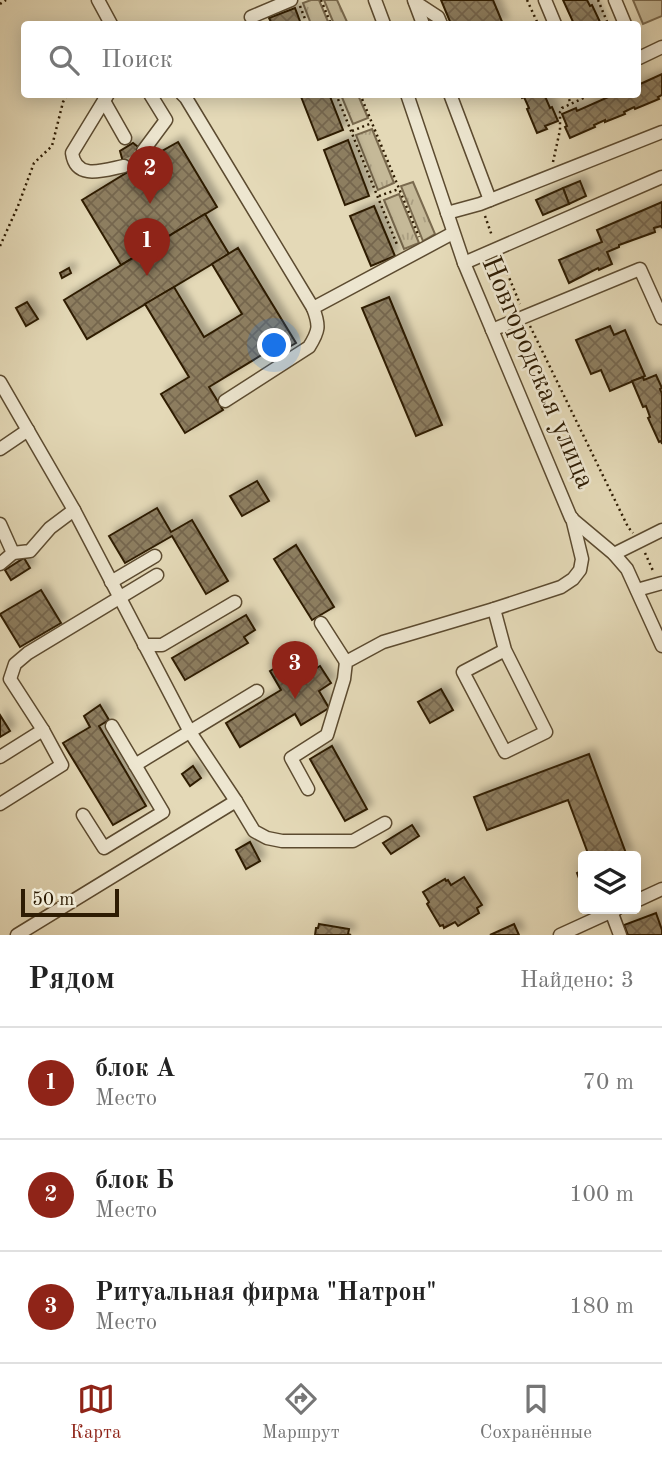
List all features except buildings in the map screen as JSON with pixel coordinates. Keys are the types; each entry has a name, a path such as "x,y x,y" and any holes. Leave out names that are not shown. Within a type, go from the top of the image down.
{"street":[{"path":"98,0 109,21"},
{"path":"250,17 291,0"},
{"path":"375,0 383,21"},
{"path":"545,0 554,21"},
{"path":"615,0 624,21"},
{"path":"416,1 422,21"},
{"path":"416,1 440,21"},
{"path":"641,57 662,47"},
{"path":"106,98 125,138"},
{"path":"106,98 72,153 73,162 80,169 92,172 124,166"},
{"path":"143,151 166,120 152,98"},
{"path":"185,98 313,308 319,323 309,347 225,401"},
{"name":"Новгородская улица","path":"408,98 464,263 571,518 614,554 627,569 662,646"},
{"path":"451,98 485,202"},
{"path":"447,213 485,202 662,132"},
{"path":"464,263 662,177"},
{"path":"313,308 453,233"},
{"path":"492,330 640,269 662,318"},
{"path":"0,383 74,510 190,732 254,831 267,838 282,841 353,841 386,823"},
{"path":"0,449 28,430"},
{"path":"0,564 13,553 30,551 50,528 74,510"},
{"path":"346,663 383,642 561,587 573,579 582,559 571,518"},
{"path":"0,524 13,553"},
{"path":"614,554 662,530"},
{"path":"111,582 155,556"},
{"path":"0,804 62,765 10,680 15,664 28,653 157,575"},
{"path":"637,590 661,584"},
{"path":"145,645 162,645 235,602"},
{"path":"494,609 505,650 547,732 505,752 463,672 505,650"},
{"path":"307,789 290,758 327,735 344,679 346,663 321,623"},
{"path":"135,765 257,691"},
{"path":"83,815 104,848 163,813 112,726"},
{"path":"0,757 43,730"},
{"path":"17,935 236,801"},
{"path":"641,899 662,890"},
{"path":"561,935 606,914"},
{"path":"615,914 620,935"}],"path":[{"path":"0,4 6,0"},
{"path":"297,0 306,21"},
{"path":"321,0 330,21"},
{"path":"527,0 537,21"},
{"path":"598,0 607,21"},
{"path":"0,246 34,163 52,146 66,98"},
{"path":"338,98 403,260"},
{"path":"362,98 424,250"},
{"path":"569,98 571,104"},
{"path":"557,174 553,161 560,130 560,112 562,108 584,98"},
{"path":"351,131 372,123"},
{"path":"377,196 399,189"},
{"path":"485,202 497,249 525,316 628,527 639,540 661,584"}],"green space":[{"path":"319,0 328,21 310,21 303,3"},
{"path":"324,0 337,0 347,21 333,21"},
{"path":"633,0 662,0 662,16 643,24"},
{"path":"342,98 359,98 368,118 353,124"},
{"path":"372,129 394,183 378,190 356,135"},
{"path":"413,182 435,234 423,241 401,186"},
{"path":"399,194 419,243 404,249 384,200"}],"tunnel":[{"path":"124,166 133,162 143,151"}],"place":[{"name":"блок Б","path":"150,204"},
{"name":"блок А","path":"147,276"},
{"name":"Ритуальная фирма \"Натрон\"","path":"295,699"}]}
